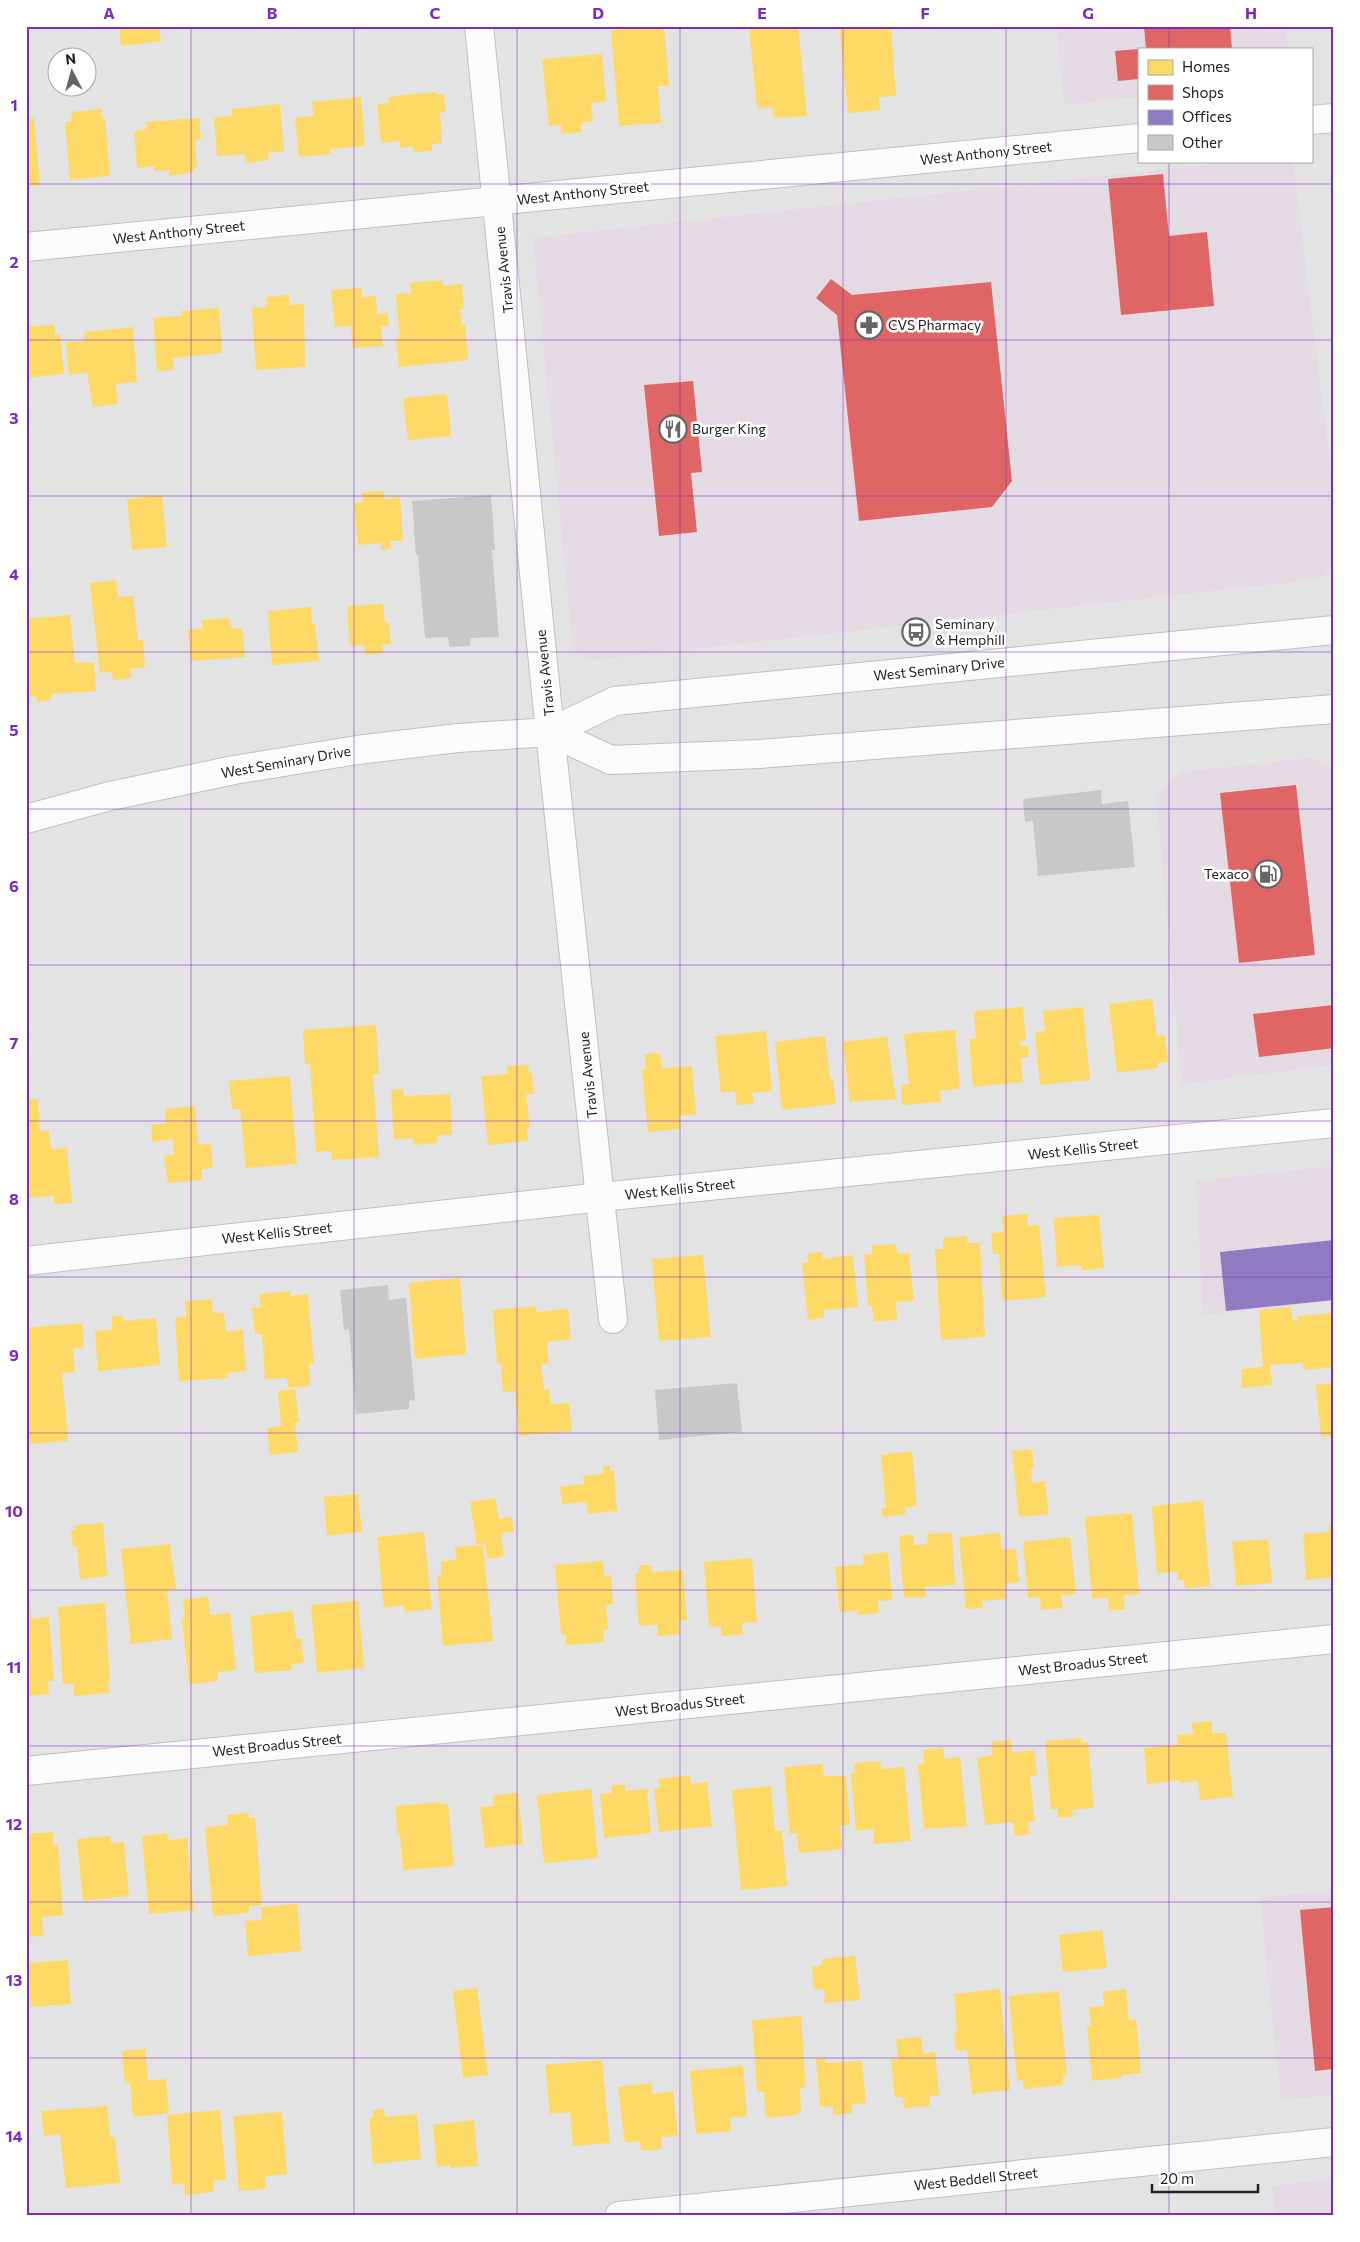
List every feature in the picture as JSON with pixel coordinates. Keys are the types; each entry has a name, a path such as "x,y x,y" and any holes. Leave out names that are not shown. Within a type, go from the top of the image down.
{"street":[{"name":"Travis Avenue","path":"479,26 550,732 613,1319"},
{"path":"1312,120 1334,118"},
{"name":"West Anthony Street","path":"26,247 1138,138"},
{"name":"West Seminary Drive","path":"26,819 110,796 243,768 375,748 458,738 550,732 615,701 1334,630"},
{"name":"West Seminary Drive","path":"550,732 611,760 759,754 1334,709"},
{"name":"West Kellis Street","path":"26,1261 601,1197 1334,1123"},
{"name":"West Broadus Street","path":"26,1771 1334,1639"},
{"name":"West Beddell Street","path":"619,2216 1334,2142"}],"shaded area":[{"path":"1057,26 1286,26 1288,48 1138,48 1138,97 1064,105"},
{"path":"1231,162 1293,162 1334,498 1334,566 1320,579 593,660 573,649 533,238"},
{"path":"1311,758 1334,770 1334,1065 1182,1084 1156,794 1182,772"},
{"path":"1334,1166 1334,1301 1203,1315 1196,1181"},
{"path":"1334,1890 1334,2095 1281,2100 1260,1898"},
{"path":"1334,2178 1334,2216 1275,2216 1272,2186"}],"building: Homes":[{"path":"119,26 159,26 161,41 121,46"},
{"path":"664,26 669,86 658,86 661,123 619,126 611,30"},
{"path":"798,26 807,116 774,118 772,107 757,108 749,28"},
{"path":"839,26 891,26 896,96 879,97 880,110 848,113"},
{"path":"602,54 606,101 591,103 593,121 581,123 581,132 562,134 561,125 549,126 542,59"},
{"path":"437,92 437,95 444,94 446,112 440,113 442,143 432,144 432,151 413,152 413,146 400,148 399,141 381,143 377,104 389,103 388,98 394,96"},
{"path":"361,97 365,146 330,149 331,154 299,157 295,118 314,116 312,102"},
{"path":"280,104 284,151 268,153 269,160 245,163 245,154 217,156 214,118 232,116 232,109"},
{"path":"102,109 102,118 105,118 110,176 70,180 65,122 72,121 71,112"},
{"path":"34,118 40,185 26,186 26,119"},
{"path":"199,118 201,139 195,140 197,167 194,168 194,172 169,176 169,170 155,171 154,166 137,168 134,131 147,129 146,122"},
{"path":"442,280 443,286 462,284 464,309 460,309 462,325 465,324 468,360 399,367 396,338 400,338 396,294 411,293 410,283"},
{"path":"361,288 362,297 376,296 377,314 387,313 389,326 381,326 383,346 353,348 351,326 335,327 331,290"},
{"path":"289,295 289,305 304,304 305,367 256,370 252,308 267,307 266,297"},
{"path":"219,308 222,353 173,358 174,370 157,371 153,318 181,316 181,311"},
{"path":"54,325 55,335 60,335 64,374 26,378 26,327"},
{"path":"133,327 137,382 116,384 118,404 93,407 87,373 69,375 66,342 85,341 84,332"},
{"path":"447,394 451,436 408,440 403,398"},
{"path":"384,491 384,499 400,497 403,541 390,541 391,549 381,550 381,543 358,545 354,503 363,502 362,493"},
{"path":"162,495 167,547 132,550 127,499"},
{"path":"116,580 118,597 133,596 138,640 143,640 145,667 130,669 131,678 113,680 112,672 100,673 90,583"},
{"path":"383,604 385,623 389,623 391,644 382,645 383,653 365,655 364,645 350,646 347,606"},
{"path":"311,607 312,624 315,624 319,661 272,665 268,611"},
{"path":"70,615 75,663 94,662 96,691 51,694 51,700 37,702 36,696 29,697 26,669 26,619"},
{"path":"230,618 231,629 242,628 245,657 191,661 188,630 202,629 202,620"},
{"path":"1152,999 1157,1036 1165,1035 1168,1062 1157,1063 1158,1068 1117,1073 1109,1004"},
{"path":"1023,1007 1026,1041 1019,1041 1020,1046 1028,1045 1029,1057 1021,1058 1023,1082 973,1087 969,1039 976,1038 974,1011"},
{"path":"1083,1007 1090,1080 1040,1085 1035,1032 1045,1031 1043,1011"},
{"path":"376,1025 379,1074 373,1074 379,1157 332,1160 331,1151 316,1152 310,1065 305,1064 303,1030"},
{"path":"955,1030 960,1089 940,1091 941,1102 902,1105 901,1085 909,1084 904,1034"},
{"path":"766,1031 772,1091 752,1093 754,1104 737,1105 735,1091 721,1093 715,1036"},
{"path":"825,1036 830,1079 833,1078 836,1104 782,1110 775,1042"},
{"path":"887,1037 896,1099 850,1102 843,1042"},
{"path":"660,1053 662,1068 692,1066 696,1114 679,1116 681,1129 648,1132 642,1070 646,1069 645,1054"},
{"path":"528,1065 529,1073 532,1073 534,1094 526,1094 530,1128 527,1128 528,1141 488,1145 481,1076 508,1074 507,1066"},
{"path":"290,1076 297,1164 246,1168 240,1109 232,1109 229,1081"},
{"path":"403,1089 404,1096 450,1094 452,1135 437,1135 437,1143 414,1145 413,1138 394,1139 391,1090"},
{"path":"38,1099 40,1131 49,1130 51,1149 67,1148 72,1203 54,1204 54,1196 26,1198 26,1100"},
{"path":"195,1106 198,1144 211,1144 213,1168 202,1169 202,1180 168,1183 164,1156 174,1155 173,1139 152,1142 151,1125 166,1124 165,1109"},
{"path":"1027,1214 1028,1226 1039,1225 1046,1297 1003,1301 999,1254 993,1254 991,1233 1004,1232 1002,1216"},
{"path":"1099,1215 1104,1268 1082,1270 1082,1265 1057,1267 1054,1218"},
{"path":"967,1236 967,1243 980,1243 985,1337 941,1340 935,1249 943,1249 943,1238"},
{"path":"896,1244 897,1254 909,1253 914,1301 896,1302 897,1320 874,1322 872,1306 868,1306 864,1255 872,1254 872,1246"},
{"path":"822,1252 823,1259 853,1255 858,1307 824,1310 824,1318 808,1320 802,1263 808,1262 807,1254"},
{"path":"703,1255 711,1337 659,1341 652,1259"},
{"path":"460,1278 466,1354 415,1359 409,1283"},
{"path":"291,1291 290,1296 308,1294 314,1364 309,1364 310,1386 288,1388 287,1378 265,1379 262,1334 255,1334 252,1308 261,1308 259,1294"},
{"path":"212,1299 213,1313 224,1313 226,1331 243,1330 246,1371 227,1373 228,1378 179,1381 175,1318 186,1317 185,1301"},
{"path":"536,1306 536,1312 568,1309 571,1339 547,1342 549,1363 541,1364 544,1390 549,1389 551,1404 569,1403 572,1431 519,1436 515,1391 503,1392 501,1363 497,1364 493,1310"},
{"path":"1291,1307 1293,1321 1298,1320 1298,1316 1334,1313 1334,1367 1303,1370 1303,1363 1270,1365 1272,1385 1242,1388 1241,1369 1263,1367 1259,1310"},
{"path":"112,1316 123,1316 123,1321 156,1318 160,1365 98,1371 95,1331 112,1329"},
{"path":"82,1323 84,1347 73,1349 75,1372 62,1373 68,1441 26,1444 26,1328"},
{"path":"1334,1383 1334,1436 1321,1437 1316,1385"},
{"path":"295,1389 299,1422 295,1423 298,1452 270,1455 267,1428 281,1426 278,1391"},
{"path":"1032,1449 1034,1469 1031,1469 1032,1483 1045,1481 1049,1514 1019,1517 1012,1451"},
{"path":"912,1451 917,1506 905,1507 906,1514 882,1517 882,1508 886,1508 881,1455"},
{"path":"603,1466 610,1466 610,1471 614,1470 617,1511 588,1514 586,1502 562,1504 560,1487 584,1484 583,1476 603,1474"},
{"path":"358,1494 362,1532 327,1536 324,1497"},
{"path":"495,1498 499,1519 512,1517 514,1532 501,1533 504,1557 487,1559 485,1543 477,1545 470,1502"},
{"path":"1203,1501 1210,1586 1185,1588 1184,1579 1178,1580 1177,1572 1157,1573 1152,1506"},
{"path":"1132,1513 1139,1594 1124,1595 1125,1609 1109,1611 1108,1597 1092,1599 1085,1517"},
{"path":"103,1523 107,1576 80,1579 77,1546 73,1547 71,1530 75,1530 75,1525"},
{"path":"1334,1524 1334,1577 1306,1580 1303,1534 1329,1532 1329,1525"},
{"path":"424,1532 432,1609 404,1612 404,1605 384,1608 377,1537"},
{"path":"952,1533 955,1585 925,1587 926,1597 904,1598 899,1536 913,1534 914,1545 928,1544 927,1534"},
{"path":"1000,1533 1002,1550 1016,1549 1019,1582 1005,1584 1006,1599 982,1601 983,1608 966,1609 959,1537"},
{"path":"1070,1537 1076,1594 1061,1595 1063,1608 1041,1610 1040,1597 1028,1598 1023,1542"},
{"path":"1268,1539 1272,1583 1236,1586 1232,1542"},
{"path":"170,1544 176,1589 167,1590 172,1639 131,1644 121,1549"},
{"path":"483,1545 493,1641 443,1646 437,1575 441,1575 441,1561 456,1560 455,1547"},
{"path":"888,1552 892,1600 878,1601 879,1613 858,1615 857,1607 856,1611 840,1612 835,1567 863,1565 863,1555"},
{"path":"752,1558 757,1622 742,1623 743,1634 722,1636 721,1626 709,1627 704,1562"},
{"path":"603,1561 604,1576 611,1575 613,1604 606,1605 608,1630 603,1630 604,1642 566,1645 566,1635 561,1634 555,1565"},
{"path":"639,1565 652,1565 652,1572 683,1570 687,1620 679,1621 680,1634 658,1636 657,1625 639,1626 635,1574 639,1574"},
{"path":"208,1597 210,1615 230,1613 236,1670 217,1672 218,1681 189,1684 182,1619 185,1618 183,1600"},
{"path":"358,1601 364,1668 317,1673 311,1605"},
{"path":"105,1603 109,1693 74,1696 74,1684 63,1684 58,1607"},
{"path":"26,1604 30,1604 31,1619 49,1617 54,1681 48,1681 49,1694 26,1696"},
{"path":"293,1611 296,1639 301,1638 304,1663 291,1664 292,1670 255,1673 250,1616"},
{"path":"1212,1721 1212,1733 1226,1733 1233,1797 1200,1800 1198,1781 1180,1783 1180,1780 1147,1784 1144,1748 1178,1745 1177,1735 1193,1734 1192,1723"},
{"path":"1081,1738 1081,1743 1088,1742 1094,1808 1072,1810 1073,1817 1058,1818 1057,1809 1051,1810 1045,1741"},
{"path":"1011,1740 1012,1753 1034,1750 1037,1775 1030,1776 1035,1821 1028,1822 1030,1834 1015,1836 1013,1822 985,1825 977,1758 993,1755 991,1742"},
{"path":"943,1748 944,1759 960,1757 967,1826 924,1829 918,1764 924,1763 923,1750"},
{"path":"880,1761 881,1769 904,1767 911,1841 874,1844 873,1829 856,1831 851,1773 855,1773 854,1763"},
{"path":"822,1764 824,1776 846,1776 850,1825 840,1826 842,1849 799,1853 797,1833 790,1834 784,1767"},
{"path":"689,1775 691,1784 707,1782 712,1826 659,1832 654,1789 660,1788 658,1779"},
{"path":"612,1785 625,1785 626,1791 647,1789 651,1833 604,1838 600,1794 612,1793"},
{"path":"771,1786 775,1831 782,1831 787,1886 741,1890 732,1790"},
{"path":"591,1789 598,1858 544,1863 537,1795"},
{"path":"518,1793 523,1844 485,1848 480,1807 494,1806 493,1795"},
{"path":"441,1802 441,1805 448,1804 454,1866 403,1870 395,1806"},
{"path":"249,1813 249,1818 255,1817 262,1905 249,1906 249,1913 213,1916 205,1827 228,1825 227,1815"},
{"path":"53,1832 54,1845 58,1845 63,1915 42,1917 43,1936 26,1937 26,1834"},
{"path":"167,1833 168,1840 187,1838 194,1910 149,1914 142,1836"},
{"path":"110,1836 111,1843 124,1842 129,1896 83,1901 77,1839"},
{"path":"297,1904 301,1951 248,1956 245,1921 262,1920 261,1907"},
{"path":"1102,1930 1107,1968 1063,1972 1059,1935"},
{"path":"855,1956 860,2000 825,2003 824,1989 814,1990 812,1967 823,1965 822,1959"},
{"path":"68,1960 71,2004 31,2007 27,1963"},
{"path":"477,1988 488,2075 463,2078 453,1991"},
{"path":"1000,1989 1010,2090 972,2094 967,2050 956,2051 954,2033 957,2032 954,1994"},
{"path":"1126,1989 1129,2020 1136,2019 1141,2073 1122,2075 1122,2078 1092,2081 1087,2026 1091,2025 1089,2007 1104,2006 1103,1992"},
{"path":"1059,1991 1067,2075 1063,2075 1063,2085 1024,2089 1023,2080 1017,2081 1009,1996"},
{"path":"801,2016 806,2087 800,2088 801,2111 797,2111 797,2115 766,2118 764,2092 757,2092 752,2020"},
{"path":"921,2037 923,2054 935,2052 939,2095 929,2096 930,2106 904,2108 903,2097 895,2098 891,2059 898,2059 896,2039"},
{"path":"145,2049 148,2081 166,2079 169,2113 133,2117 130,2083 125,2083 122,2051"},
{"path":"825,2058 825,2063 862,2061 866,2103 852,2105 852,2113 833,2115 833,2106 820,2107 816,2059"},
{"path":"602,2060 610,2143 573,2146 570,2112 550,2114 545,2065"},
{"path":"743,2066 747,2116 730,2118 731,2131 696,2134 690,2071"},
{"path":"651,2083 653,2094 673,2091 678,2136 661,2137 662,2149 641,2151 640,2141 625,2143 618,2087"},
{"path":"107,2106 110,2137 115,2137 120,2183 66,2188 60,2134 44,2136 41,2111"},
{"path":"384,2109 385,2117 417,2114 421,2159 373,2164 369,2118 373,2118 373,2110"},
{"path":"220,2110 226,2180 213,2181 214,2192 185,2195 184,2184 172,2185 167,2115"},
{"path":"282,2112 287,2174 265,2176 266,2189 239,2191 233,2116"},
{"path":"474,2120 478,2166 451,2168 450,2165 437,2167 433,2125"}],"building: Shops":[{"path":"1144,26 1230,26 1232,48 1146,48"},
{"path":"1138,49 1138,79 1118,81 1115,51"},
{"path":"1163,174 1169,236 1207,232 1214,306 1121,315 1108,179"},
{"name":"CVS Pharmacy","path":"831,279 852,295 991,282 1012,481 992,507 859,521 837,315 816,298"},
{"name":"Burger King","path":"693,381 702,472 691,473 697,532 659,536 644,385"},
{"name":"Texaco","path":"1296,785 1315,955 1239,963 1220,793"},
{"path":"1334,1005 1334,1048 1259,1057 1253,1014"},
{"path":"1334,1907 1334,2069 1315,2071 1300,1910"}],"building: Offices":[{"path":"1334,1240 1334,1300 1226,1311 1220,1252"}],"building: Other":[{"path":"491,495 495,550 492,550 499,637 470,638 470,646 449,647 448,637 425,638 412,501"},
{"path":"1101,790 1102,804 1128,801 1135,867 1038,876 1033,821 1025,822 1023,799"},
{"path":"388,1285 389,1300 406,1298 415,1400 409,1401 409,1409 356,1414 349,1329 344,1330 340,1290"},
{"path":"737,1383 742,1432 659,1440 655,1390"}],"place":[{"name":"CVS Pharmacy","path":"869,325"},
{"name":"Burger King","path":"673,429"},
{"name":"Seminary & Hemphill","path":"916,632"},
{"name":"Texaco","path":"1268,874"}]}
